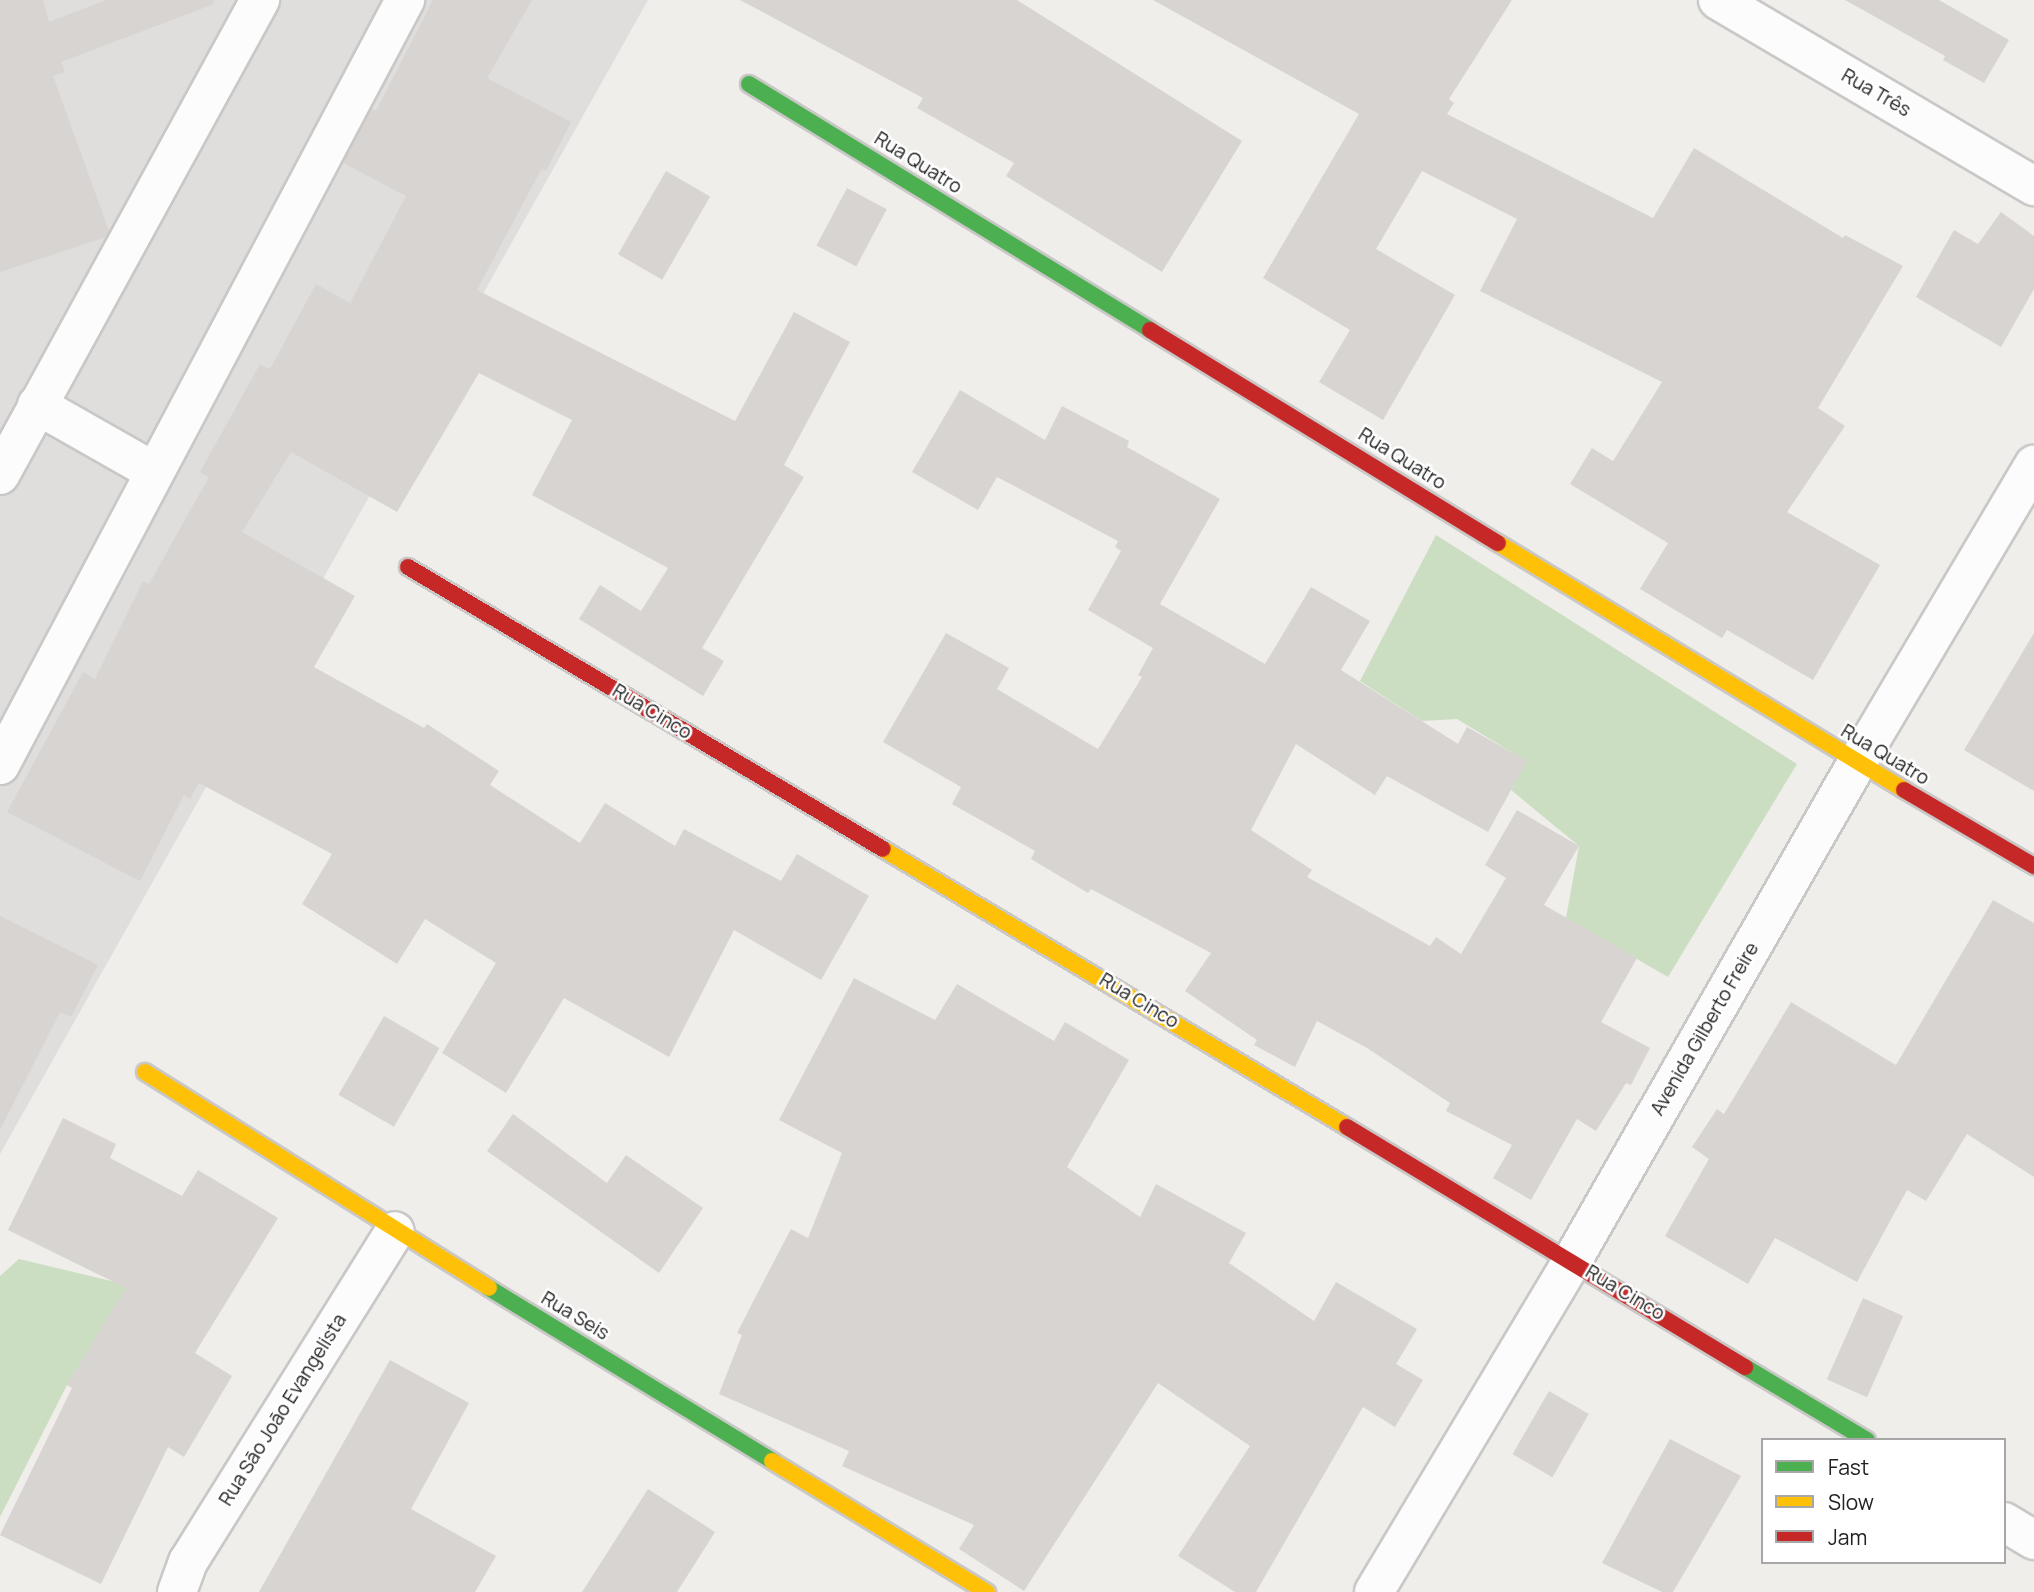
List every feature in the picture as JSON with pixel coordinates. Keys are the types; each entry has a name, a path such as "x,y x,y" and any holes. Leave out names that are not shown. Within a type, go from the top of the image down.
{"street":[{"path":"0,475 260,0"},
{"path":"0,765 153,471 405,0"},
{"name":"Rua Três","path":"1718,0 2034,186"},
{"name":"Rua Quatro","path":"749,84 1857,763 2034,866"},
{"path":"37,405 153,471"},
{"name":"Avenida Gilberto Freire","path":"1374,1592 1572,1261 1857,763 2034,465"},
{"name":"Rua Cinco","path":"408,567 1572,1261 1864,1438"},
{"name":"Rua Seis","path":"145,1072 396,1231 987,1592"},
{"name":"Rua São João Evangelista","path":"177,1592 188,1562 396,1231"},
{"path":"2006,1523 2034,1540"}],"shaded area":[{"path":"0,0 648,0 0,1154"}],"green space":[{"path":"1436,535 1797,764 1668,977 1566,918 1579,846 1511,790 1526,761 1457,719 1422,721 1360,681"},
{"path":"19,1259 128,1285 67,1385 0,1517 0,1276"}],"building":[{"path":"0,0 43,0 49,22 106,0 213,0 214,4 61,62 65,72 53,76 109,231 106,237 0,272"},
{"path":"433,0 532,0 487,78 571,122 546,171 542,168 477,290 735,421 794,312 850,342 784,465 804,477 702,648 724,661 703,696 579,619 600,585 641,611 668,568 532,495 572,420 479,373 397,512 291,452 242,532 355,596 314,667 424,728 427,724 499,771 490,785 580,843 605,803 675,846 684,829 781,881 797,854 869,896 821,980 734,930 669,1057 564,998 506,1093 442,1053 496,963 425,919 397,964 302,904 332,854 199,783 190,799 184,795 140,881 7,812 83,672 95,679 143,581 149,584 209,477 200,472 260,364 270,369 316,284 350,303 406,196 343,163 372,109 376,111"},
{"path":"740,0 1017,0 1242,141 1162,272 1006,176 1014,163 917,108 923,98"},
{"path":"1153,0 1512,0 1449,99 1454,103 1447,114 1653,218 1694,148 1843,238 1845,235 1903,266 1818,408 1845,426 1787,512 1880,565 1813,680 1727,630 1722,638 1640,589 1668,543 1570,484 1592,448 1613,461 1662,382 1480,291 1517,219 1422,171 1376,249 1455,295 1383,420 1319,382 1350,330 1263,278 1359,114"},
{"path":"1845,0 1939,0 2009,40 1984,83 1943,60 1945,56"},
{"path":"666,171 710,196 662,280 618,254"},
{"path":"847,188 887,209 856,267 816,245"},
{"path":"2001,212 2034,236 2034,289 2001,347 1916,297 1954,230 1978,244"},
{"path":"960,390 1045,440 1062,406 1129,441 1127,447 1220,499 1160,604 1265,664 1311,587 1370,621 1341,670 1458,744 1467,727 1527,761 1488,832 1387,776 1375,795 1296,744 1251,830 1312,870 1307,877 1430,946 1436,937 1461,954 1506,878 1485,865 1517,810 1579,846 1544,905 1637,958 1601,1022 1650,1048 1631,1085 1626,1083 1596,1131 1577,1119 1531,1200 1493,1178 1512,1145 1446,1111 1450,1103 1367,1048 1317,1021 1295,1067 1254,1045 1257,1040 1185,991 1211,953 1091,889 1088,893 1031,859 1035,851 952,804 961,787 883,742 946,633 1009,668 997,689 1098,749 1142,677 1138,675 1153,648 1088,610 1121,551 1115,547 1118,541 997,477 978,510 912,472"},
{"path":"2034,633 2034,791 1964,750"},
{"path":"1993,900 2034,923 2034,1177 1967,1134 1926,1201 1907,1190 1857,1282 1775,1238 1748,1284 1665,1236 1709,1159 1692,1147 1717,1109 1724,1114 1791,1002 1896,1065"},
{"path":"0,916 98,965 71,1017 60,1012 0,1130"},
{"path":"854,978 935,1020 957,984 1054,1041 1065,1022 1129,1060 1067,1167 1140,1217 1156,1184 1246,1233 1229,1263 1314,1321 1336,1282 1417,1329 1396,1364 1423,1380 1395,1427 1363,1407 1256,1592 1235,1592 1178,1556 1250,1446 1158,1383 1024,1591 959,1549 974,1525 842,1466 849,1451 719,1394 742,1335 737,1333 791,1229 808,1238 842,1153 779,1120"},
{"path":"384,1016 439,1048 394,1127 339,1095"},
{"path":"513,1114 607,1183 626,1155 703,1208 659,1273 487,1151"},
{"path":"63,1118 116,1144 110,1158 182,1196 198,1170 278,1218 195,1353 232,1376 184,1457 168,1447 101,1584 0,1535 72,1388 67,1385 126,1288 8,1230"},
{"path":"1863,1298 1903,1316 1867,1397 1827,1379"},
{"path":"390,1360 469,1403 411,1509 496,1556 475,1592 259,1592"},
{"path":"1549,1391 1589,1414 1552,1477 1512,1454"},
{"path":"1670,1439 1741,1476 1673,1592 1662,1592 1602,1563"},
{"path":"648,1489 715,1532 677,1592 582,1592"}],"traffic: fast":[{"path":"749,84 1150,330"},
{"path":"489,1288 772,1461"},
{"path":"1745,1367 1864,1438"}],"traffic: slow":[{"path":"1498,543 1904,790"},
{"path":"883,849 1347,1127"},
{"path":"145,1072 489,1288"},
{"path":"772,1461 987,1592"}],"traffic: jam":[{"path":"1150,330 1498,543"},
{"path":"408,567 883,849"},
{"path":"1904,790 2034,866"},
{"path":"1347,1127 1745,1367"}]}
